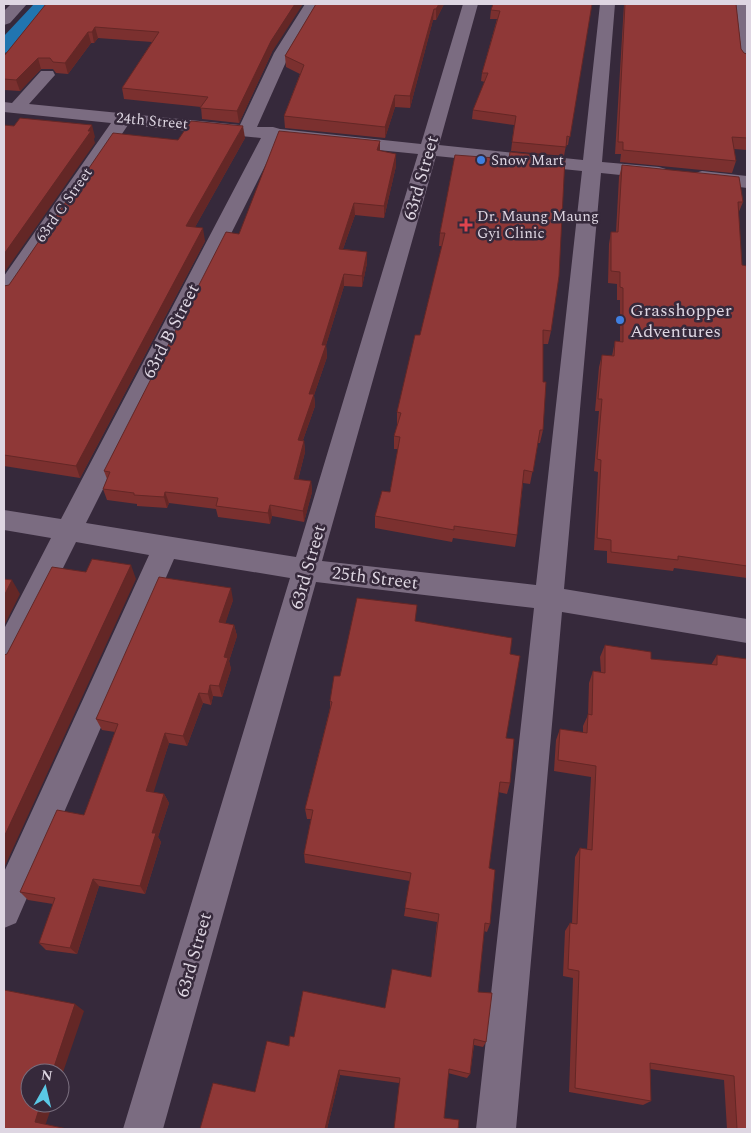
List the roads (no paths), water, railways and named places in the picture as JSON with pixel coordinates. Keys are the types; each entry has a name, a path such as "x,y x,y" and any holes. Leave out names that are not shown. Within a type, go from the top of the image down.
{"street":[{"path":"4,20 19,4"},
{"path":"247,130 282,53 313,4"},
{"name":"63rd Street","path":"143,1129 471,4"},
{"path":"496,1129 590,166 608,4"},
{"path":"741,4 747,60"},
{"path":"10,108 47,75"},
{"name":"24th Street","path":"10,108 273,132 747,182"},
{"name":"63rd C Street","path":"4,291 123,119"},
{"name":"63rd B Street","path":"4,657 273,132"},
{"name":"25th Street","path":"4,520 69,529 307,570 547,598 747,631"},
{"path":"4,911 166,546"}],"waterway":[{"path":"4,47 44,4"}],"place":[{"name":"Snow Mart","path":"481,160"},
{"name":"Dr. Maung Maung Gyi Clinic","path":"466,225"},
{"name":"Grasshopper Adventures","path":"620,320"}]}
